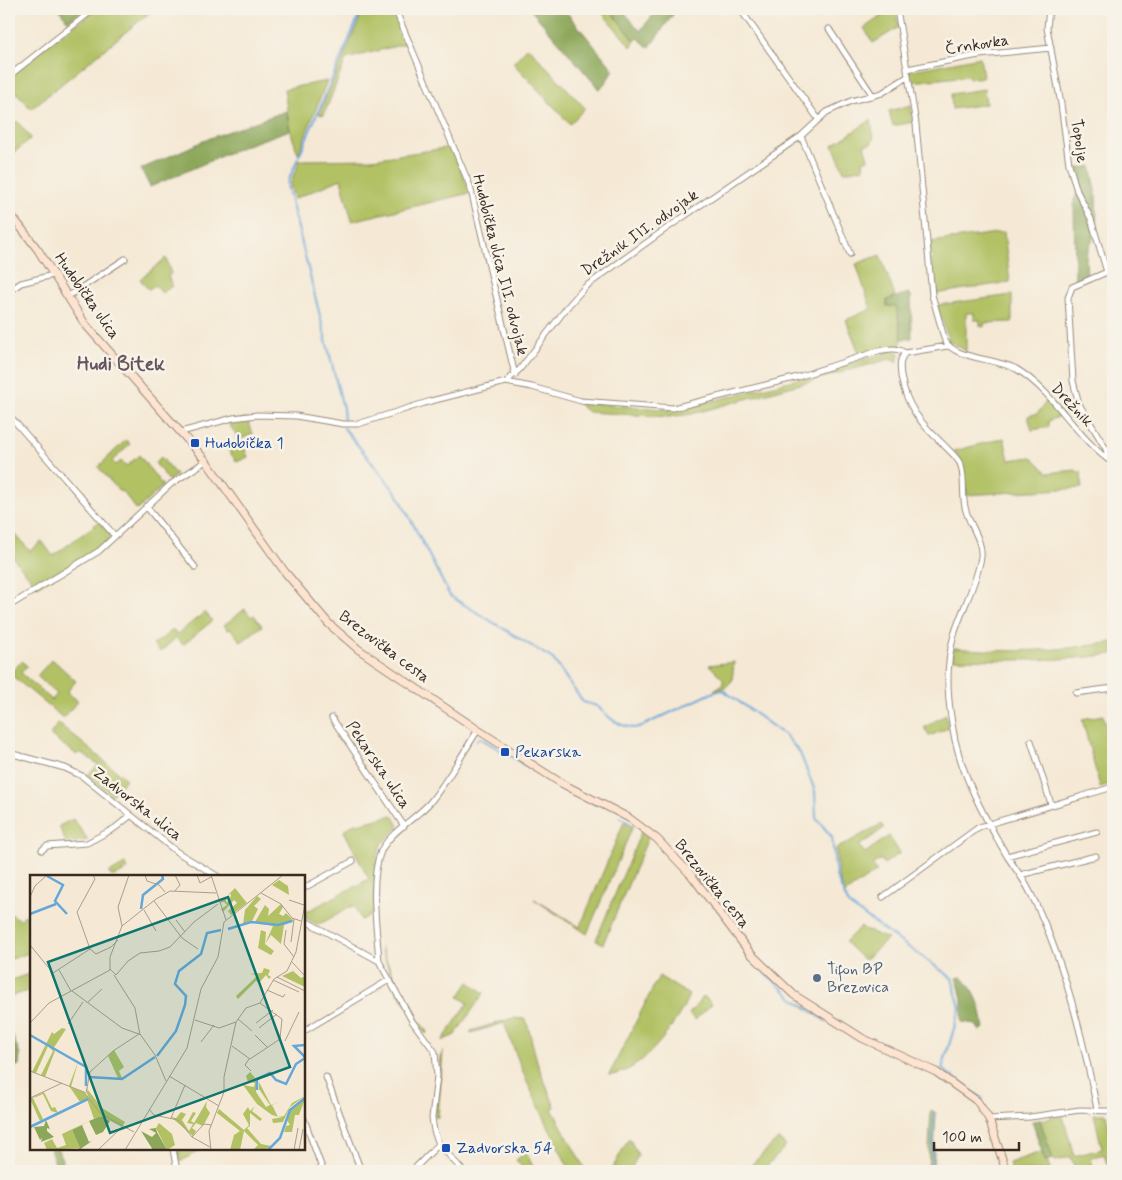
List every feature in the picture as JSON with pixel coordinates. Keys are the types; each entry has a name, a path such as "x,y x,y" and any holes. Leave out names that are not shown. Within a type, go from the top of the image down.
{"main road":[{"name":"Hudobička ulica","path":"9,212 96,338 206,461"},
{"name":"Brezovička cesta","path":"206,461 285,572 329,624 358,648 478,730 561,783 643,828 681,862 750,952 782,985 811,1008 845,1029 944,1077 977,1101 989,1119 1006,1171"}],"street":[{"path":"9,76 94,9"},
{"name":"Hudobička ulica III. odvojak","path":"181,432 233,418 257,414 296,416 343,424 358,424 431,401 506,382 515,375 470,186 395,9"},
{"path":"740,9 819,120"},
{"path":"506,382 532,387 581,401 673,408 798,377 878,352 892,349 906,353 948,346 938,321 932,295 916,124 897,9"},
{"name":"Topolje","path":"1049,9 1048,28 1062,104 1069,164 1077,190 1091,219 1110,272"},
{"path":"829,29 873,96"},
{"name":"Črnkovka","path":"907,69 979,55 1051,48"},
{"name":"Drežnik III. odvojak","path":"515,375 585,287 660,232 801,136 838,106 889,90 907,77"},
{"path":"801,136 850,254"},
{"path":"67,297 125,258"},
{"path":"1110,272 1072,287 1068,298 1075,394 1106,449 1111,462"},
{"path":"9,291 21,283 53,275"},
{"name":"Drežnik","path":"948,346 966,354 1010,366 1046,393 1111,462"},
{"path":"906,353 900,360 900,368 907,399 921,424 960,463 963,473 964,506 981,549 980,563 954,635 947,688 960,760 990,823 1038,909 1066,985 1086,1051 1097,1109"},
{"path":"9,416 115,536"},
{"path":"9,606 86,560 172,484 206,461"},
{"path":"146,506 195,567"},
{"path":"1076,693 1113,688"},
{"name":"Pekarska ulica","path":"332,718 404,826"},
{"name":"Pekarska ulica","path":"379,961 375,910 379,857 384,846 432,801 478,730"},
{"path":"1031,741 1051,804"},
{"name":"Zadvorska ulica","path":"9,753 74,772 95,784 130,816 177,852 215,875"},
{"path":"883,897 979,827 1113,787"},
{"path":"42,850 47,846 87,843 115,828 130,816"},
{"path":"1008,856 1098,832"},
{"path":"1020,875 1096,856"},
{"path":"305,887 354,861"},
{"path":"305,921 379,961 412,1021 435,1052 437,1076 432,1118 439,1144 463,1171"},
{"path":"305,1030 389,980"},
{"path":"326,1077 361,1171"},
{"path":"989,1119 1030,1118 1097,1109 1113,1111"},
{"path":"305,1122 323,1171"},
{"path":"412,1171 439,1144"},
{"path":"173,1150 177,1171"},
{"path":"172,1171 174,1163"}],"green space":[{"path":"59,9 83,9 67,20"},
{"path":"83,9 90,9 70,24 67,20"},
{"path":"97,9 154,9 31,109 9,84 13,77 34,56"},
{"path":"364,9 393,9 408,43 346,59 324,115 319,114"},
{"path":"530,9 564,9 614,70 600,90"},
{"path":"599,9 609,9 635,41 631,47"},
{"path":"609,9 622,9 640,31 658,9 677,9 649,48 638,38 635,41"},
{"path":"892,9 895,9 899,27 873,43 864,28"},
{"path":"528,47 585,108 570,124 513,63"},
{"path":"980,57 983,77 969,79 969,76 911,82 908,71"},
{"path":"327,81 298,154 290,130 284,89"},
{"path":"984,89 986,104 952,109 951,94"},
{"path":"911,105 913,122 893,126 889,111"},
{"path":"286,111 290,130 247,145 150,187 141,169 210,138"},
{"path":"871,120 874,139 872,143 864,145 868,159 863,161 864,168 844,172 833,145"},
{"path":"17,121 31,138 9,157 9,128"},
{"path":"452,147 470,193 352,221 341,179 294,199 290,184 300,160 372,159"},
{"path":"1091,166 1096,189 1097,230 1086,254 1087,279 1075,282 1074,200 1080,186 1075,169"},
{"path":"1004,232 1010,282 934,294 930,242"},
{"path":"880,255 895,296 887,300 887,306 896,306 902,339 900,347 890,347 860,355 846,320 871,309 856,264"},
{"path":"166,258 171,274 168,276 172,286 162,293 155,286 148,289 140,279"},
{"path":"909,293 911,296 912,338 902,339 896,306 887,306 887,300"},
{"path":"1012,295 1012,322 984,323 984,327 980,326 980,320 974,320 974,313 966,313 966,351 949,341 937,305"},
{"path":"892,351 899,353 897,364 895,360 890,359 692,414 669,417 588,412 576,402 673,410 798,379"},
{"path":"1048,399 1063,415 1048,421 1049,427 1032,430 1028,416 1038,413"},
{"path":"247,418 253,434 241,439 248,457 237,462 228,450 240,442 228,422"},
{"path":"1004,438 1009,460 1032,457 1048,473 1076,470 1076,472 1081,472 1082,488 966,495 961,461 954,451"},
{"path":"126,440 130,444 112,461 116,465 121,461 127,466 139,455 163,486 137,510 122,491 120,492 98,467"},
{"path":"161,457 176,475 169,481 155,463"},
{"path":"99,522 111,535 107,542 89,556 37,586 9,553 9,527 30,551 42,541 53,556"},
{"path":"245,609 251,617 254,615 262,626 241,642 231,629 228,630 224,625"},
{"path":"205,612 212,621 183,645 176,638 160,652 153,645 173,630 177,634"},
{"path":"1113,642 1113,654 1093,657 1033,660 952,659 954,648 1034,650"},
{"path":"52,659 76,681 67,692 78,701 63,718 10,674 22,661 27,666 21,673 52,700 57,694 37,676"},
{"path":"734,662 732,681 725,688 714,690 723,684 723,679 709,665"},
{"path":"946,714 948,728 930,736 924,728"},
{"path":"1103,715 1113,749 1113,766 1109,768 1113,783 1100,787 1082,719"},
{"path":"58,723 126,779 112,795 87,775 99,765 80,752 77,755 50,735"},
{"path":"393,815 399,826 382,844 377,856 373,914 361,920 354,905 318,925 305,918 305,912 369,879 344,831 356,822 358,824"},
{"path":"73,819 88,840 66,843 59,826"},
{"path":"624,822 633,826 587,934 534,899 580,927"},
{"path":"881,824 884,828 859,846 865,853 889,836 900,853 884,864 881,859 872,865 877,871 844,894 838,875 836,849"},
{"path":"641,832 648,838 603,944 596,940"},
{"path":"125,864 128,869 118,875 110,875 109,873"},
{"path":"9,913 21,920 24,915 30,918 30,952 9,960"},
{"path":"861,926 868,932 888,939 864,960 845,942"},
{"path":"381,948 401,992 427,1032 426,1034 398,992"},
{"path":"30,973 30,990 9,997 12,980"},
{"path":"659,976 689,995 684,1006 668,1032 646,1057 621,1073 609,1075"},
{"path":"962,977 975,994 980,1006 984,1028 980,1031 975,1024 962,1022 962,999 957,978"},
{"path":"469,982 484,993 455,1035 442,1041 468,1003 459,997"},
{"path":"704,996 712,1004 695,1020 689,1014"},
{"path":"513,1018 526,1019 538,1065 555,1107 552,1109 586,1171 570,1171 526,1080 504,1023 471,1033 471,1031"},
{"path":"11,1032 20,1055 19,1065 10,1069 9,1033"},
{"path":"443,1051 438,1117 435,1117 439,1072"},
{"path":"931,1110 936,1113 933,1171 928,1171"},
{"path":"1094,1114 1106,1114 1113,1146 1113,1171 1109,1171 1104,1154 1091,1158 1094,1171 1076,1171 1071,1157 1056,1161 1053,1159 1040,1120 1063,1116 1074,1156 1102,1149"},
{"path":"1040,1120 1053,1159 1045,1161 1032,1121"},
{"path":"629,1138 638,1155 630,1171 611,1171"},
{"path":"778,1139 786,1146 762,1171 745,1171"},
{"path":"50,1150 58,1150 66,1171 58,1171"},
{"path":"178,1150 199,1150 180,1162"},
{"path":"526,1152 534,1169 525,1171 516,1160"},
{"path":"1041,1152 1045,1160 1047,1160 1051,1171 1012,1171 1009,1163"}],"waterway":[{"path":"344,422 343,408 287,184 362,9"},
{"path":"344,428 398,495 450,596 553,659 583,702 597,706 611,719 622,725 634,728 714,692 723,690 786,736 800,753 815,791 816,818 832,837 836,876 849,905 952,978 960,1008 942,1069 983,1099"},
{"path":"225,480 254,522"},
{"path":"412,681 468,718"},
{"path":"476,741 480,738 560,786 597,805"},
{"path":"619,817 634,826"},
{"path":"755,964 794,999 827,1022"},
{"path":"9,1040 12,1050 9,1058"},
{"path":"931,1171 934,1113"}],"place":[{"name":"Hudobička 1","path":"195,443"},
{"name":"Pekarska","path":"505,752"},
{"name":"Tifon BP Brezovica","path":"817,978"},
{"name":"Zadvorska 54","path":"446,1148"}],"district":[{"name":"Hudi Bitek","path":"121,364"}]}
